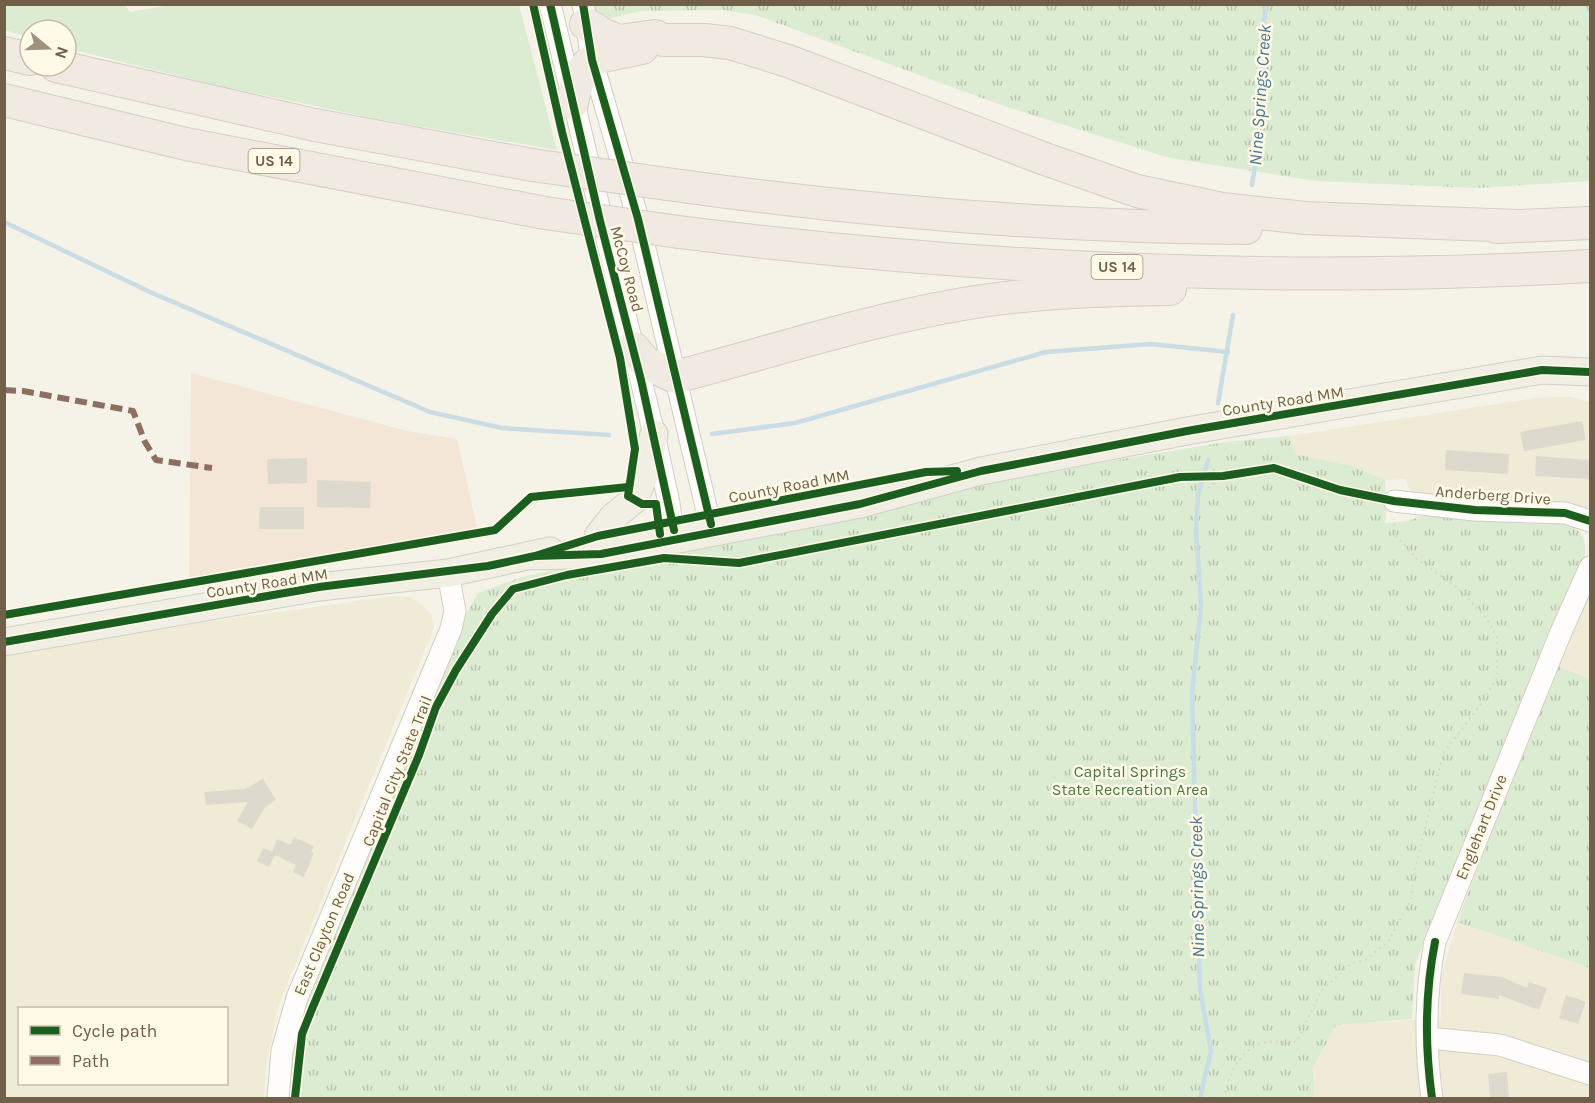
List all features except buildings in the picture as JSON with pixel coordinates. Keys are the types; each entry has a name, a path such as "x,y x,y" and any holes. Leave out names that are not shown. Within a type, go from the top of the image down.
{"highway":[{"path":"584,14 604,35 619,40 655,36 663,40 704,40 730,43 788,61 1045,159 1148,193 1222,209 1305,218 1518,226"},
{"path":"573,103 578,77 592,60 657,45 663,40"},
{"path":"78,71 315,125 532,165 835,205 1050,221 1195,228 1518,226 1590,223"},
{"name":"US 14","path":"4,100 186,144 545,213 679,232 873,254 1173,270 1361,273 1590,266"},
{"path":"633,348 645,362 675,376 882,322 986,301 1067,291 1267,287 1525,269"}],"main road":[{"name":"County Road MM","path":"4,642 319,587 448,573 535,556 598,536 674,530 711,524 926,472 981,471 1186,431 1542,370 1590,372"},
{"path":"598,536 613,517 634,500 646,471 654,435"},
{"name":"County Road MM","path":"535,556 601,554 674,530"}],"street":[{"name":"McCoy Road","path":"550,4 654,435 674,530"},
{"name":"McCoy Road","path":"584,14 592,60 638,219 711,524"},
{"name":"Anderberg Drive","path":"1394,501 1474,510 1565,513 1590,521"},
{"name":"Englehart Drive","path":"1432,1098 1428,1038 1429,973 1444,918 1572,604 1590,567"},
{"name":"East Clayton Road","path":"279,1098 282,1051 297,998 451,629 455,611 448,573"},
{"path":"1428,1038 1500,1045 1590,1074"}],"path":[{"path":"1208,488 1223,476 1274,468 1340,490 1394,501 1395,534 1417,559 1455,586 1486,617 1497,637 1497,678 1443,754 1413,878 1411,900 1388,942 1365,960 1352,963 1321,991 1304,1031 1297,1041 1289,1044 1267,1042 1252,1048 1238,1061 1227,1079 1224,1098"}],"shaded area":[{"path":"191,373 407,431 457,439 478,532 189,581"},
{"path":"1571,397 1590,402 1590,511 1573,505 1430,500 1410,492 1405,479 1385,480 1353,466 1295,454 1289,436 1536,398"},
{"path":"1590,587 1590,679 1555,665"},
{"path":"394,596 410,597 431,614 434,628 280,1001 266,1064 264,1098 5,1098 5,654 127,633"},
{"path":"1457,922 1590,968 1590,1098 1314,1098 1313,1070 1336,1025 1441,1018 1441,979"}],"green space":[{"path":"177,4 519,5 557,150 377,119 216,85 78,51 78,18 18,18 18,34 5,30 5,5 125,5 130,12"},
{"path":"586,5 1590,5 1590,181 1475,188 1316,181 1170,158 1001,105 755,15 724,10 641,11 595,22"},
{"name":"Capital Springs State Recreation Area","path":"1289,436 1295,454 1353,466 1385,480 1386,523 1408,521 1421,516 1559,523 1577,529 1585,542 1585,555 1415,965 1412,1019 1336,1025 1313,1069 1314,1098 282,1098 286,1044 463,619 478,593 522,577 928,491 1226,442"},
{"path":"1555,665 1590,679 1590,968 1457,922"}],"waterway":[{"name":"Nine Springs Creek","path":"1252,185 1261,125 1262,38 1266,4"},
{"path":"4,222 150,292 430,412 502,428 609,435"},
{"path":"1218,403 1233,315"},
{"path":"712,434 795,423 1046,352 1151,344 1228,352"},
{"name":"Nine Springs Creek","path":"1200,1098 1211,1051 1200,989 1192,694 1201,605 1196,530 1198,495 1208,460"}],"marked path":[{"path":"4,390 23,391 133,411 145,442 156,460 212,468"}],"cycle path":[{"path":"533,4 562,132 620,358 635,449 628,496 642,504 656,504 660,534"},
{"path":"550,4 600,221 641,380 674,530"},
{"path":"583,4 592,60 638,219 711,524"},
{"path":"535,556 601,554 860,504 981,471 1187,431 1542,370 1590,372"},
{"name":"Capital City State Trail","path":"295,1098 302,1034 419,755 436,707 456,670 492,614 513,589 567,575 664,558 739,563 1180,477 1223,476 1274,468 1340,490 1394,501 1475,510 1565,513 1590,521"},
{"path":"4,642 319,587 488,566 535,556 598,536 926,472 957,471"},
{"path":"4,615 495,530 531,497 628,487"},
{"path":"1432,1098 1427,1020 1429,981 1435,942"}]}
